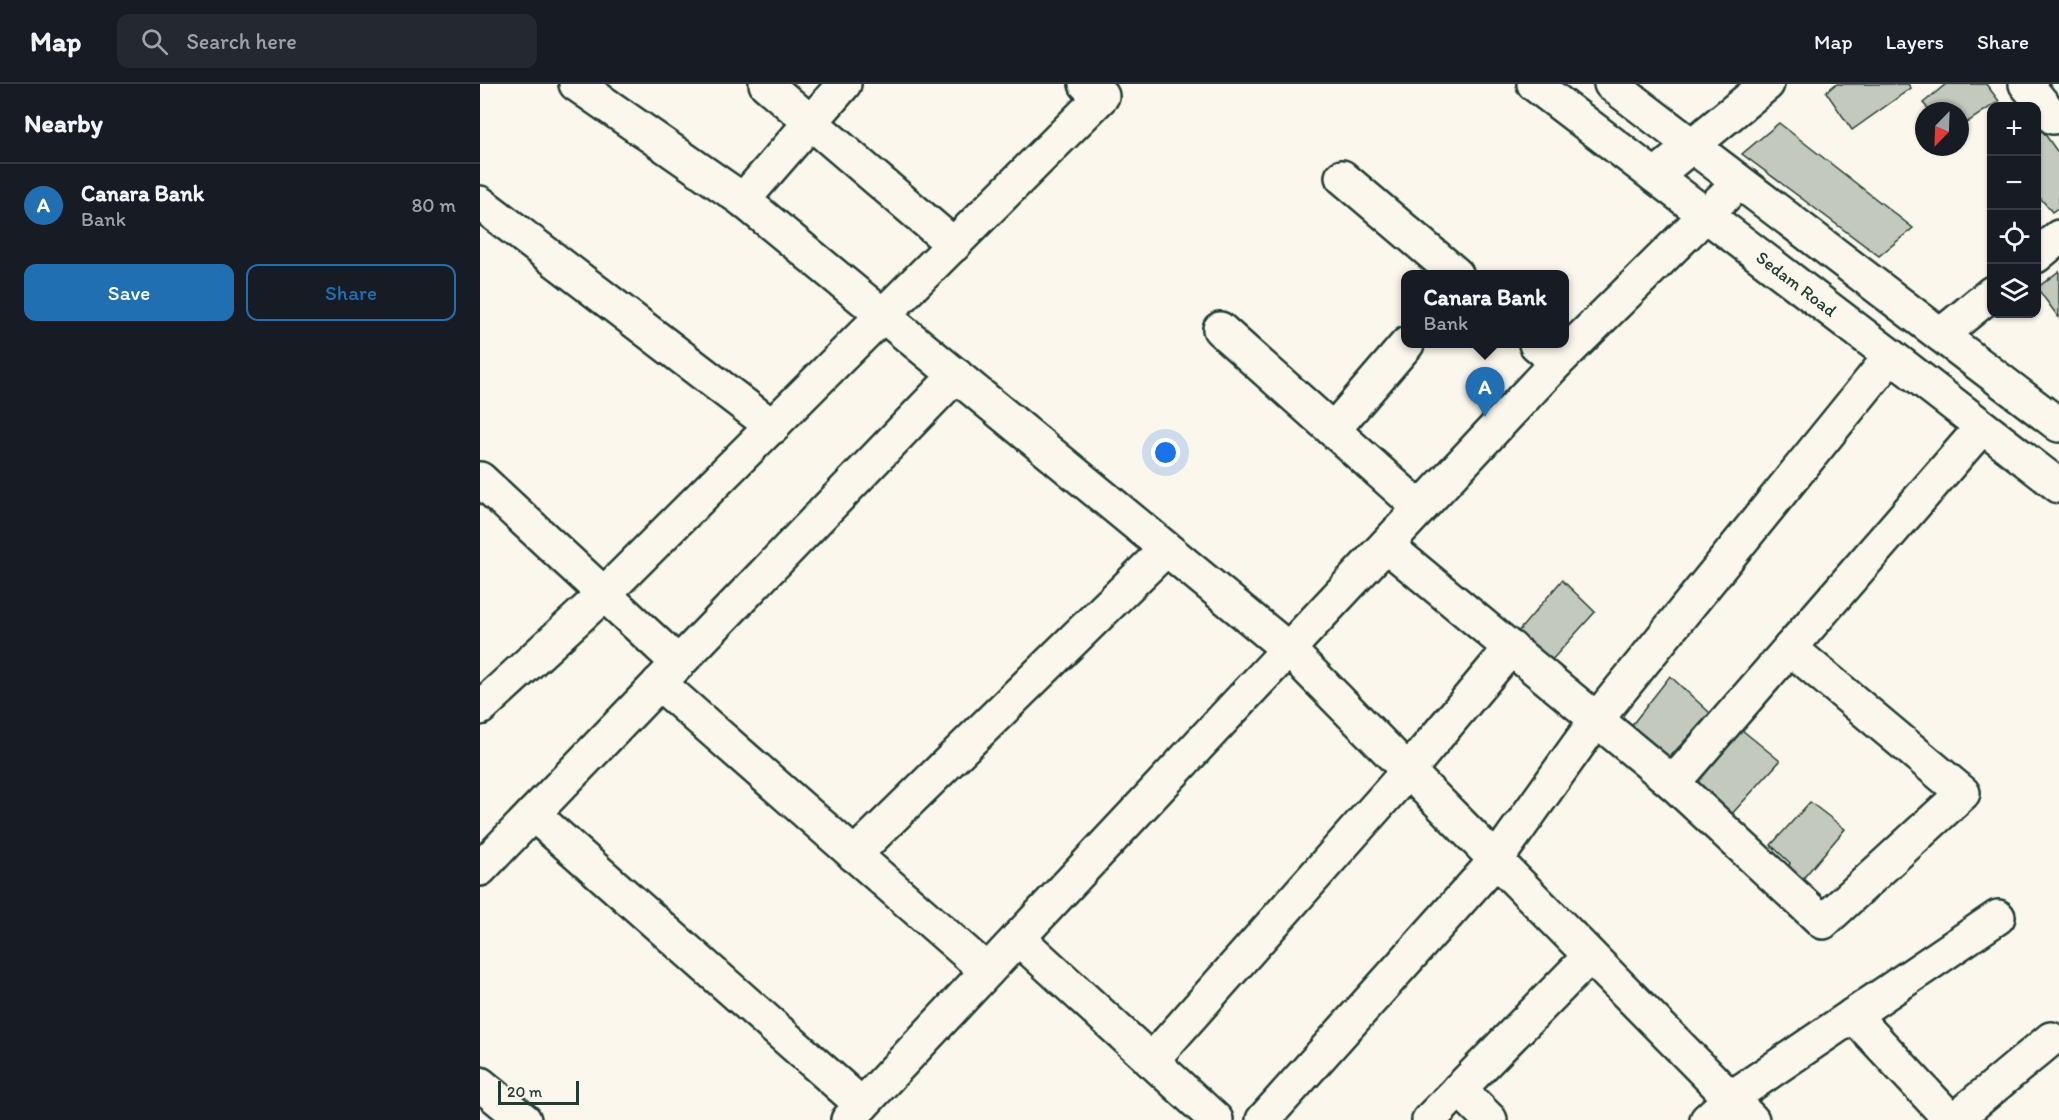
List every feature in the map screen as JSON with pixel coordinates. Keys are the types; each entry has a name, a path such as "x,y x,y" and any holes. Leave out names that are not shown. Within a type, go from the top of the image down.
{"street":[{"path":"576,84 743,200 1288,649 1741,1109"},
{"path":"766,84 954,244"},
{"path":"743,200 844,84"},
{"name":"Sedam Road","path":"1534,84 2059,486"},
{"path":"1611,84 2059,425"},
{"path":"1655,176 1767,84"},
{"path":"2026,84 2053,117"},
{"path":"486,692 604,594 884,316 1102,88"},
{"path":"1342,177 1451,270"},
{"path":"1569,334 1739,182"},
{"path":"480,203 773,427"},
{"path":"2041,253 2059,237"},
{"path":"1941,335 1987,297"},
{"path":"1220,329 1420,508"},
{"path":"1333,430 1404,348"},
{"path":"533,814 855,1113 1420,508 1547,353"},
{"path":"1263,1120 1496,860 1596,720 1891,356"},
{"path":"481,865 533,814 956,375"},
{"path":"1673,783 1982,427"},
{"path":"480,479 604,594 669,673 854,855 987,971"},
{"path":"1386,545 1673,783 1822,922 1963,793 1790,648"},
{"path":"854,855 1167,549"},
{"path":"1151,1060 1408,771 1511,648"},
{"path":"1707,1120 1741,1109 1853,1015 1998,917"},
{"path":"1018,938 1216,1120"},
{"path":"1429,1120 1590,956"},
{"path":"1853,1015 1953,1120 2051,1039"},
{"path":"480,1084 524,1120"},
{"path":"1459,1089 1490,1120"}],"building":[{"path":"1836,84 1908,84 1911,88 1852,130 1826,92"},
{"path":"1946,84 1986,84 1999,101 1987,102 1987,109 1969,121 1969,102 1924,102"},
{"path":"1779,123 1913,228 1879,256 1742,154"},
{"path":"2041,131 2059,154 2059,207 2052,212 2041,199"},
{"path":"2059,271 2059,318 2041,293 2041,285"},
{"path":"1562,580 1595,612 1550,662 1516,634"},
{"path":"1670,676 1710,713 1666,761 1628,730"},
{"path":"1742,730 1780,761 1729,817 1694,787"},
{"path":"1810,802 1845,829 1800,882 1787,873 1790,863 1771,845"}],"place":[{"name":"Canara Bank","path":"1485,417"}]}
